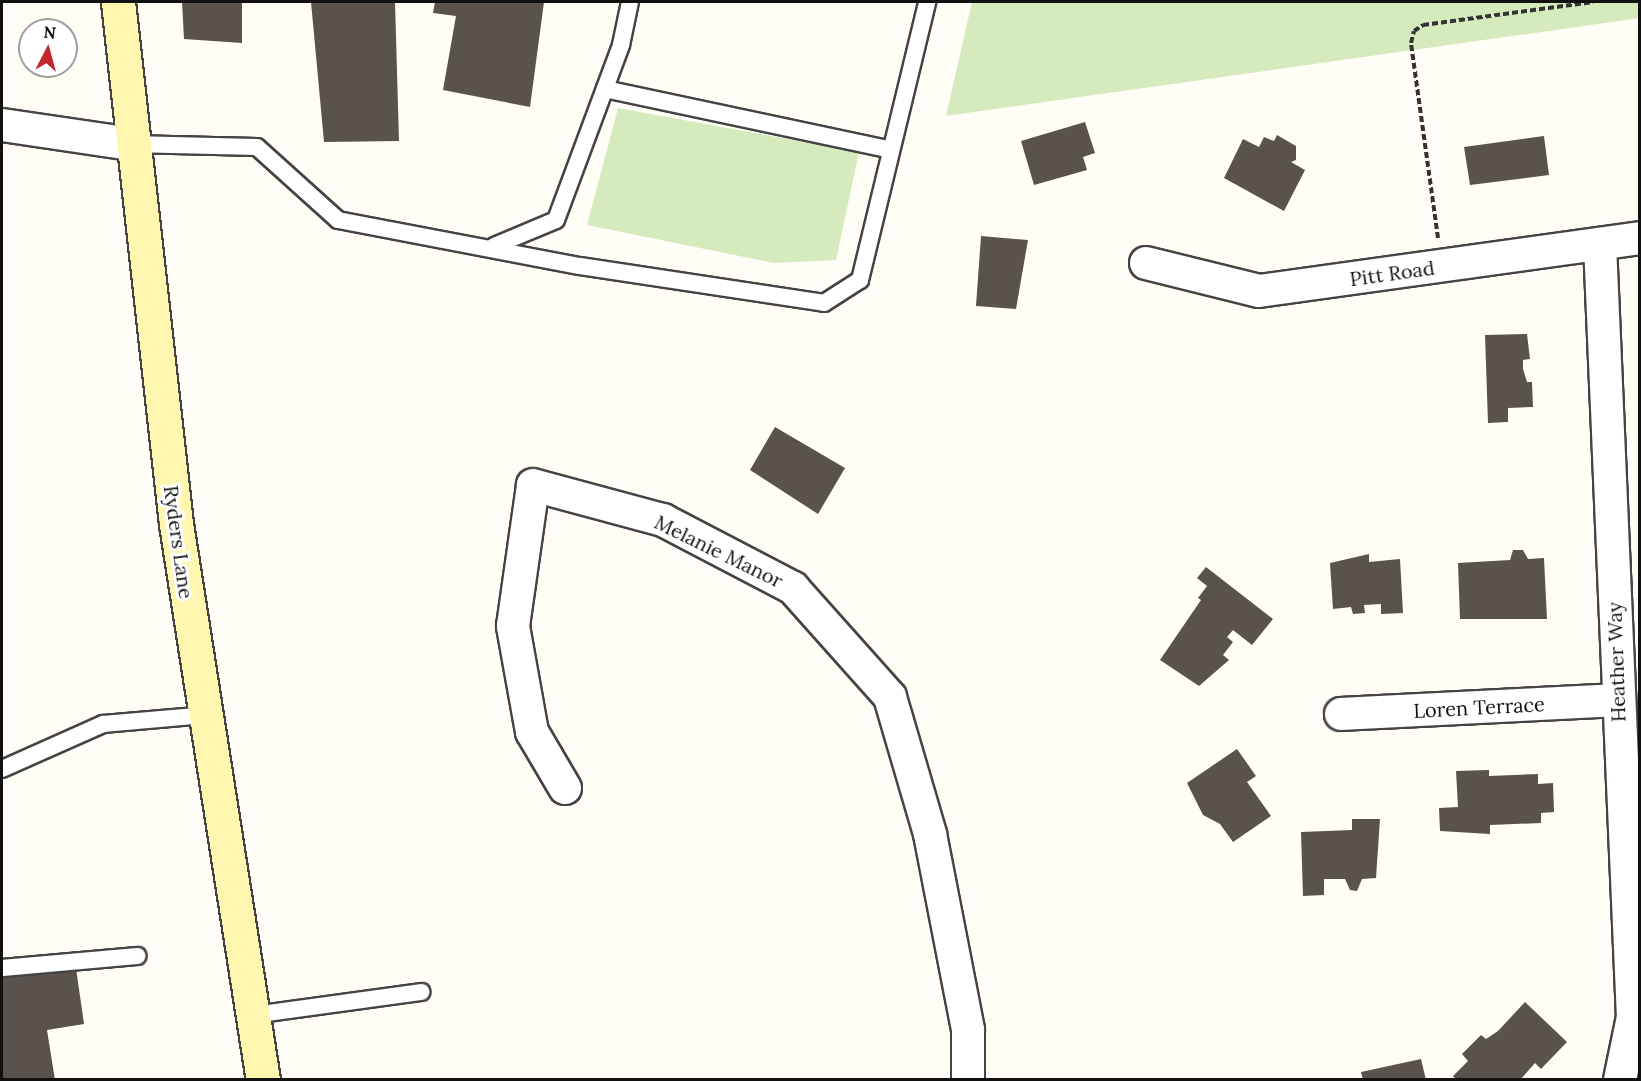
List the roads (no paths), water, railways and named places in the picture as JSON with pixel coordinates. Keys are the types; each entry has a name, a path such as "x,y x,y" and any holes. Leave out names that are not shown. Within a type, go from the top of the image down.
{"main road":[{"name":"Ryders Lane","path":"118,2 130,144 176,524 263,1080"}],"street":[{"path":"2,125 130,144"},
{"name":"Pitt Road","path":"1146,263 1259,291 1640,238"},
{"name":"Heather Way","path":"1600,244 1633,1017 1620,1080"},
{"name":"Melanie Manor","path":"565,788 532,732 513,626 533,485 663,520 793,588 890,697 930,834 968,1030 968,1080"},
{"name":"Loren Terrace","path":"1341,714 1618,700"}],"lane":[{"path":"494,246 556,220 605,88 630,2"},
{"path":"130,144 257,147 338,220 494,246 580,266 824,303 860,280 927,2"},
{"path":"605,88 891,150"},
{"path":"2,769 103,724 205,715"},
{"path":"2,968 137,956"},
{"path":"253,1015 421,993"}]}
